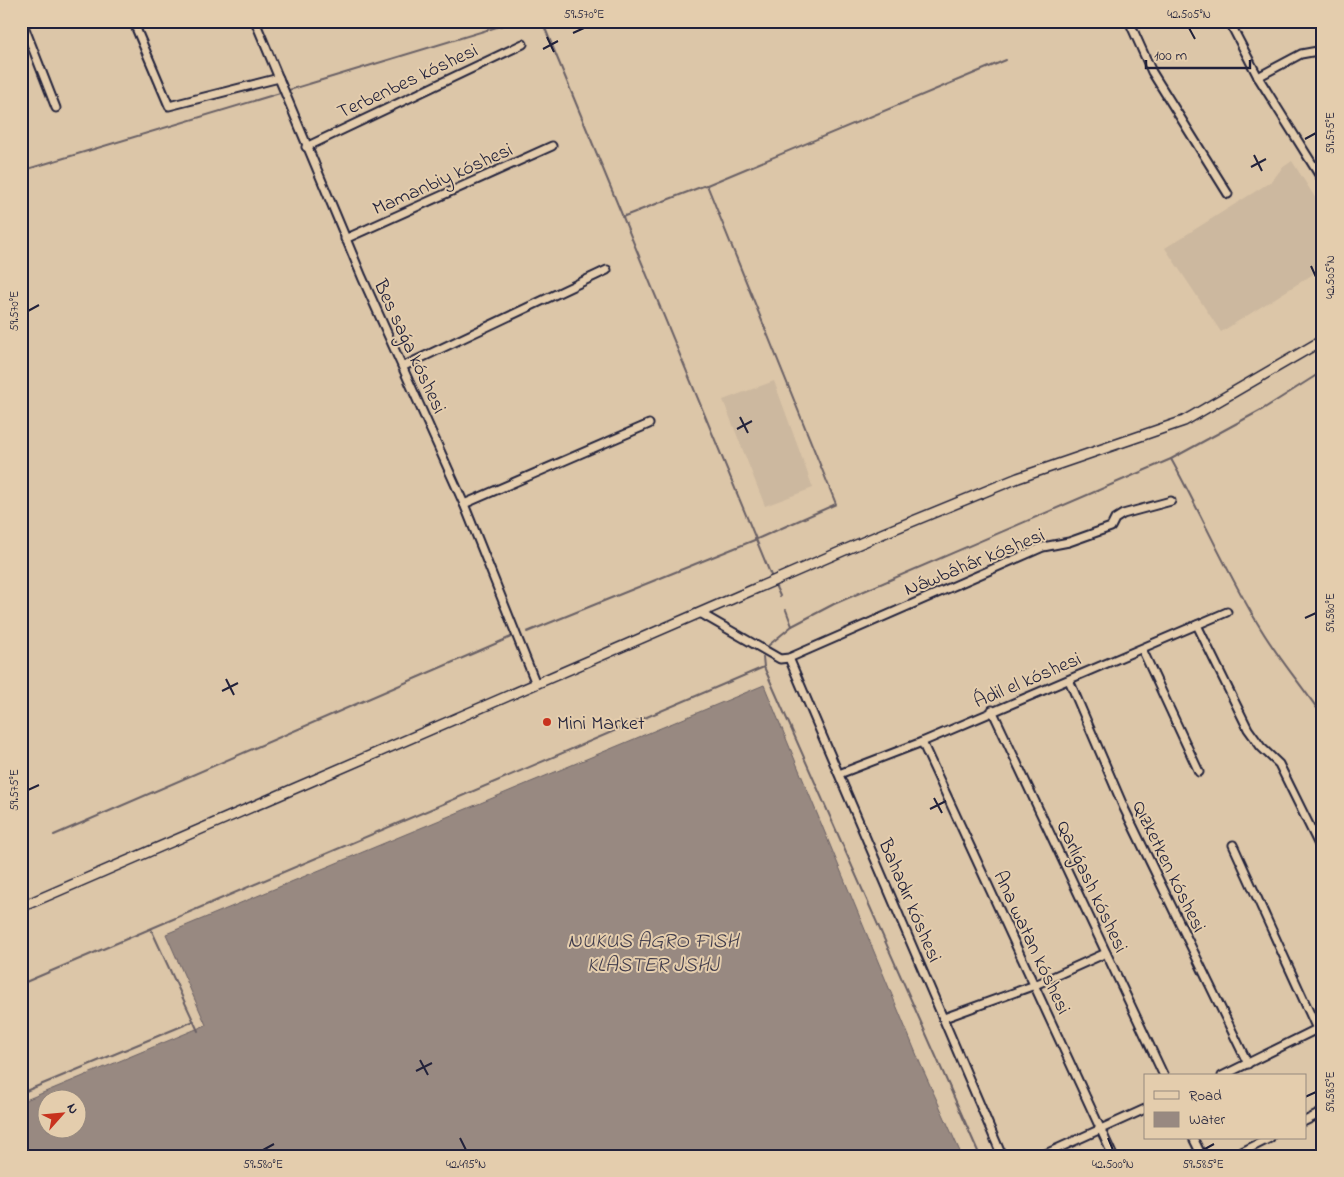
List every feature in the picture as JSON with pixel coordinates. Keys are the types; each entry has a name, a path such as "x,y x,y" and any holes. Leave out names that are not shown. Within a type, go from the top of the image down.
{"main road":[{"path":"21,907 801,568 1018,478 1184,421 1323,340"}],"street":[{"path":"22,21 56,108"},
{"path":"133,21 169,106 279,78"},
{"name":"Bes saǵa kóshesi","path":"255,21 345,239 404,366 464,504 536,684"},
{"path":"1129,21 1152,72 1228,194"},
{"path":"1229,21 1258,78 1323,181"},
{"name":"Terbenbes kóshesi","path":"306,147 522,44"},
{"path":"1258,78 1301,54 1323,50"},
{"name":"Mamanbiy kóshesi","path":"345,239 552,146"},
{"path":"404,366 608,270"},
{"path":"464,504 649,424"},
{"name":"Náwbáhár kóshesi","path":"789,658 1043,547 1069,542 1111,527 1115,519 1123,514 1171,501"},
{"name":"Ádil el kóshesi","path":"839,774 922,742 992,710 1069,680 1227,612"},
{"path":"700,613 780,659 789,658"},
{"path":"1197,625 1248,730 1260,747 1279,764 1323,853"},
{"path":"1142,648 1199,772"},
{"name":"Bahadır kóshesi","path":"789,658 1002,1156"},
{"name":"Qızketken kóshesi","path":"1069,680 1124,808 1248,1064"},
{"name":"Qarlıǵash kóshesi","path":"992,710 1163,1074"},
{"name":"Ana watan kóshesi","path":"922,742 1113,1156"},
{"path":"1226,1074 1320,1028 1233,845"},
{"path":"944,1018 1035,985 1106,953"},
{"path":"1042,1156 1144,1109"},
{"path":"1306,1120 1323,1112"},
{"path":"1194,1140 1202,1156"},
{"path":"1234,1156 1266,1140"}],"shaded area":[{"path":"1292,161 1323,210 1323,268 1221,332 1165,248 1272,181 1282,168"},
{"path":"774,381 813,488 765,506 723,400"}],"water":[{"name":"NUKUS AGRO FISH KLASTER JSHJ","path":"764,685 920,1063 962,1156 21,1156 21,1102 38,1095 38,1140 88,1140 88,1090 50,1090 206,1025 166,934"}],"waterway":[{"path":"289,90 517,21"},
{"path":"542,21 772,578"},
{"path":"527,632 757,539 836,504 707,185 1006,60"},
{"path":"21,171 280,93"},
{"path":"622,217 706,185"},
{"path":"786,610 792,626 834,604 1171,459 1263,409 1323,371"},
{"path":"1171,459 1261,629 1323,717"},
{"path":"775,585 780,596"},
{"path":"769,645 792,626"},
{"path":"54,835 511,637"},
{"path":"763,657 764,667 980,1156"},
{"path":"21,984 764,667"},
{"path":"151,929 198,1031"},
{"path":"21,1093 194,1021"}],"place":[{"name":"Mini Market","path":"547,722"}]}
